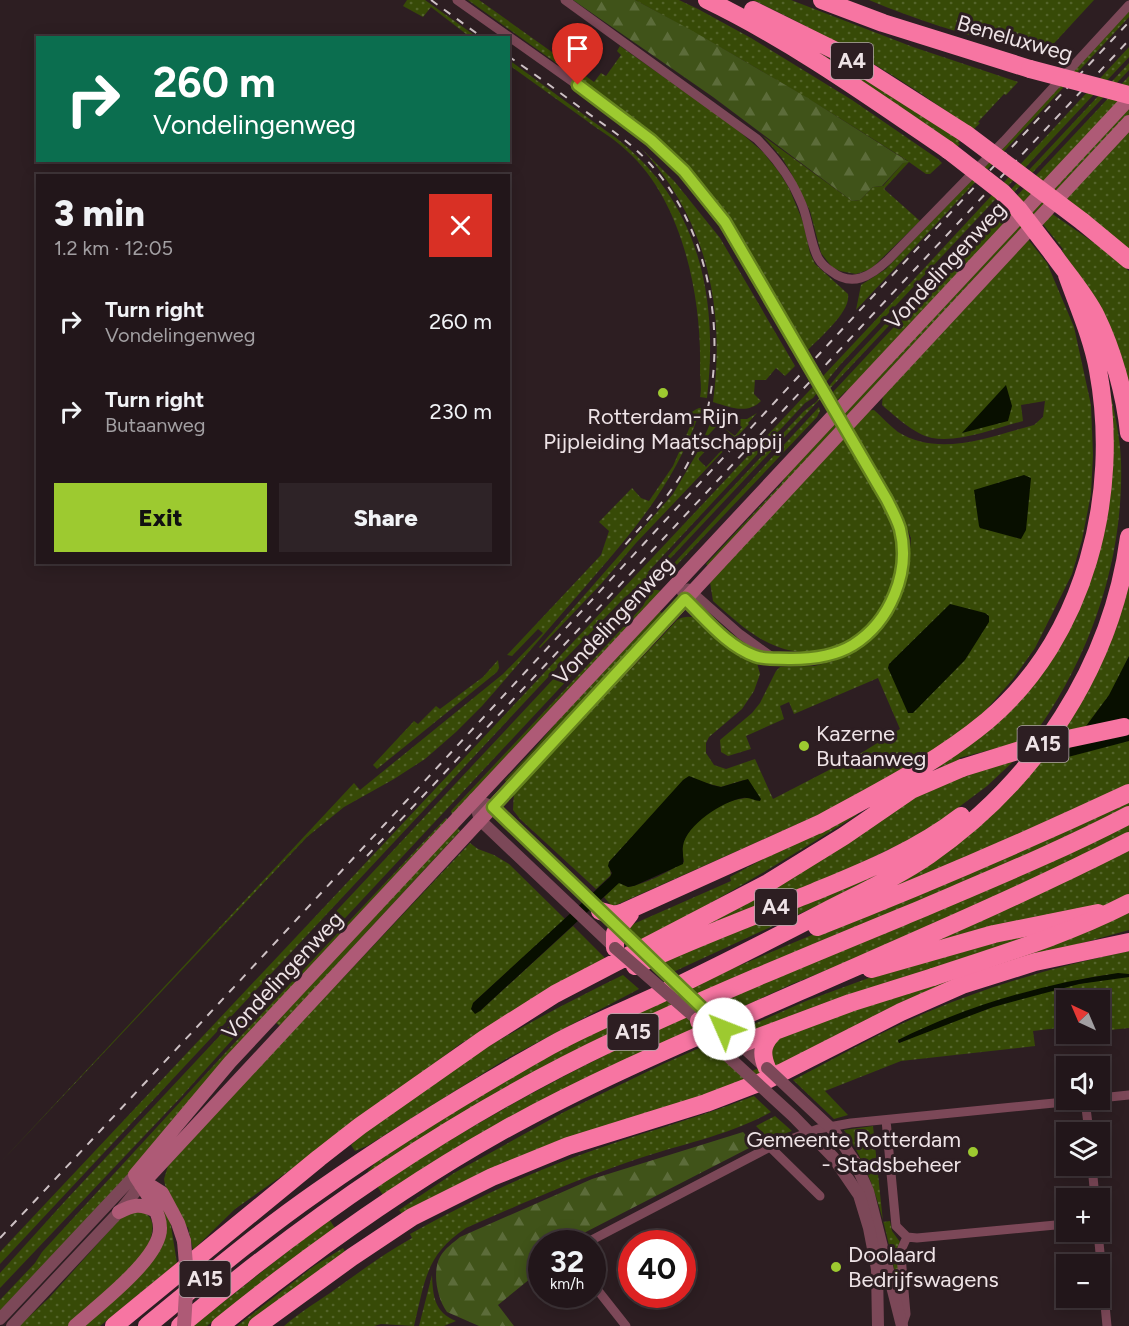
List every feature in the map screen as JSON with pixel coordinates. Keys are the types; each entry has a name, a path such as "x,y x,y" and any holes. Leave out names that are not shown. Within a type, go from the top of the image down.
{"highway":[{"name":"A4","path":"707,0 746,19 804,54 948,150 1002,192 1053,254 1095,314 1109,348 1122,391 1129,433"},
{"name":"A4","path":"732,0 836,51 966,134 1083,222 1129,260"},
{"name":"Beneluxweg","path":"822,0 883,23 1129,97"},
{"name":"A4","path":"600,911 615,915 726,867 818,825 933,761 988,719 1017,692 1043,658 1081,582 1093,543 1103,496 1106,462 1105,428 1098,368 1067,275"},
{"name":"A4","path":"723,964 895,877 958,834 1014,782 1057,728 1079,690 1101,642 1118,596 1129,537"},
{"name":"A4","path":"435,1073 582,991 680,945 880,865 946,827 986,796 1023,759 1052,727 1079,690"},
{"name":"A15","path":"818,825 913,782 1030,747 1129,726"},
{"name":"A15","path":"114,1326 319,1158 435,1073 555,994 768,883 844,836 894,800 956,770"},
{"name":"A15","path":"147,1326 316,1192 438,1112 553,1044 723,964 894,897 1036,837 1129,793"},
{"name":"A15","path":"182,1326 216,1296 321,1216 399,1162 493,1104 624,1036 993,879 1129,815"},
{"name":"A15","path":"220,1326 329,1242 394,1197 502,1132 668,1048 804,990 1129,841"},
{"name":"A15","path":"804,990 994,934 1129,905"},
{"name":"A15","path":"740,1044 850,1003 1029,946 1129,905"},
{"name":"A4","path":"618,928 638,906"},
{"path":"615,948 618,928"},
{"path":"257,1326 412,1217 492,1177 568,1146 706,1103 769,1079 901,1012 962,985 1129,936"},
{"path":"1096,947 1129,942"},
{"path":"699,1021 729,1044 740,1044"},
{"path":"767,1068 763,1060 764,1043 777,1030"}],"main road":[{"name":"Vondelingenweg","path":"140,1181 230,1062 1129,97"},
{"name":"Vondelingenweg","path":"140,1181 163,1163 1129,122"},
{"path":"163,1163 158,1177 162,1193 184,1241 187,1276 182,1326"},
{"path":"140,1181 162,1193"},
{"path":"75,1326 130,1276 155,1248 160,1228 140,1181"},
{"path":"119,1212 141,1204 154,1210"}],"street":[{"path":"457,0 508,36"},
{"path":"565,0 757,139 773,155 794,186 806,212 817,255 821,262 839,277 850,280 857,280 871,274 888,260 990,156 1129,5"},
{"path":"510,37 651,140 703,193 747,256 890,506 898,522 902,539 903,561 898,587 889,606 874,626 853,644 831,654 804,659 772,657 760,655 732,644 677,582"},
{"path":"688,595 740,634 760,655"},
{"path":"474,799 493,807 740,1044 828,1125 846,1145 868,1191 882,1267 878,1326"},
{"path":"474,799 480,820 615,948 699,1021 720,1049 818,1141 844,1171 865,1213 902,1326"},
{"path":"1110,1097 1129,1095"},
{"path":"606,1233 770,1147 818,1129 851,1123 1056,1103"},
{"path":"886,1120 896,1226 907,1237 917,1238 1056,1225"},
{"path":"770,1147 820,1196"},
{"name":"Vondelingenweg","path":"14,1325 119,1212 140,1181"},
{"name":"Vondelingenweg","path":"2,1317 140,1181"},
{"path":"902,1326 906,1314 901,1256 907,1237"},
{"path":"1099,1242 1107,1326"},
{"path":"606,1301 626,1326"}],"green space":[{"path":"407,0 425,0 476,36 469,36 431,7 423,17 403,6"},
{"path":"468,0 479,0 594,82 601,73 606,76 621,55 617,51 620,46 733,126 763,152 789,188 803,222 815,264 848,294 845,309 834,324 808,350 732,220 684,163 626,113"},
{"path":"573,0 635,0 806,97 909,162 903,163 882,186 873,187 860,200 852,201 713,97"},
{"path":"635,0 679,0 698,9 751,38 852,100 938,159 942,163 930,174 926,174 909,162 884,189 920,221 871,269 856,274 832,267 821,253 810,211 791,173 782,158 763,136 852,201 860,200 873,187 883,186 903,163 908,161 773,78"},
{"path":"753,0 791,0 913,47 1018,82 1006,95 1004,94 974,129 971,129 919,92 865,59"},
{"path":"869,0 1094,0 1046,52 1010,46 956,31"},
{"path":"1129,11 1129,17 856,310 861,285 886,269"},
{"path":"1129,47 1129,57 840,365 813,398 805,403 647,573 653,572 804,411 816,402 844,368 1129,63 1129,70 653,577 625,597 565,659 0,1264 0,1252 917,276"},
{"path":"820,53 922,114 960,141 958,143 960,144 956,148 819,55"},
{"path":"510,61 622,143 652,173 673,200 688,230 699,262 706,294 710,328 707,398 700,397 700,342 693,282 675,223 662,196 646,172 612,139 510,66"},
{"path":"1129,76 1129,91 848,392 846,391 837,400 833,392"},
{"path":"1129,105 1129,115 708,566 706,564 781,484 792,466"},
{"path":"1129,129 1129,251 1065,197"},
{"path":"639,146 675,182 720,238 795,366 785,376 776,368 766,380 755,380 754,394 761,401 750,408 738,409 713,402 716,331 713,298 706,265 681,202 662,173"},
{"path":"1051,213 1103,249 1129,271 1129,399 1081,278 1062,251 1063,249 1042,223"},
{"path":"1027,238 1047,263 1074,327 1091,405 1093,455 1091,494 1082,540 1072,574 1035,648 1013,679 960,735 856,798 616,905 611,905 604,897 619,882 628,887 635,885 657,877 684,862 683,843 693,826 718,807 728,802 747,798 744,780 721,787 686,778 609,862 611,875 596,889 520,819 513,810 514,791 677,620 685,617 699,619 729,645 727,647 740,656 757,663 760,674 754,691 742,709 709,737 706,743 706,753 714,765 726,769 755,759 773,799 858,755 900,729 878,678 794,714 789,702 780,706 784,719 746,736 751,749 728,756 721,752 720,740 752,713 780,667 814,666 834,661 853,652 878,631 894,611 907,578 911,538 897,503 852,426 866,411 874,410 898,432 914,440 948,444 983,439 1034,425 1043,417 1045,401 1021,405 1023,421 978,434 943,439 918,433 882,405 883,394"},
{"path":"1108,380 1121,461 1116,535 1099,607 1070,676 1031,739 959,758 960,760 913,777 972,738 1079,597"},
{"path":"819,407 817,417 672,570 662,576"},
{"path":"699,408 707,408 699,414 676,465 648,510 614,553 482,706 425,759 344,807 307,837 0,1163 354,783 360,790 503,674 543,633 538,629 512,656 507,655 601,555 609,531 599,522 632,488 641,498 649,501 673,466 692,422 687,419 688,417"},
{"path":"712,411 725,417 702,442 708,448 698,459 706,467 734,437 724,428 735,436 742,427 736,422 737,419 747,419 757,413 540,648 673,494 697,453 710,424"},
{"path":"842,437 881,503 893,531 897,566 893,587 872,623 856,637 837,646 816,651 793,651 781,648 750,632 713,601 710,582"},
{"path":"1129,572 1129,784 896,889 895,884 1029,774"},
{"path":"652,589 662,591 452,815 451,811 643,606"},
{"path":"641,592 644,594 639,603 249,1021 181,1097 0,1288 0,1273 66,1200 617,611"},
{"path":"659,611 663,614 506,782 505,780 587,686"},
{"path":"498,660 497,672 377,769 373,765 414,721 418,724 436,706 440,709 483,677"},
{"path":"1018,757 987,786 927,831 826,880 681,935 906,798"},
{"path":"1129,797 1129,806 1042,848 832,939 369,1174 368,1171 375,1163 459,1109 517,1074 605,1027 707,979 911,893"},
{"path":"856,813 857,815 776,865 667,927 639,942 631,935 631,925 731,881 730,877"},
{"path":"446,818 448,820 149,1152 0,1311 0,1300 35,1263 42,1252"},
{"path":"1129,822 1129,837 893,944 792,984 686,1033 383,1195 377,1186 489,1117 662,1027"},
{"path":"456,826 460,831 280,1026 276,1023"},
{"path":"470,843 509,864 565,919 473,1003 480,1011 573,926 606,959 460,1044 340,1135 235,1209 193,1250 188,1227 186,1228 165,1185 164,1179 168,1166 316,1003 342,979"},
{"path":"1129,850 1129,902 890,960"},
{"path":"897,865 825,902 671,973 658,960"},
{"path":"1129,913 1129,930 1007,964 738,1083 403,1215 399,1210 454,1173 564,1112 663,1064 806,1001 885,972 975,947","holes":["773,1042 763,1066 741,1076 712,1048"]},
{"path":"1129,951 1129,974 1088,978 1008,998 952,1017 898,1041 899,1043 1012,1001 1041,993 1100,980 1129,977 1129,1028 1110,1030 1110,990 1056,990 1056,1028 1033,1031 1035,1046 901,1061 825,1091 848,1115 834,1119 793,1080 886,1032 954,1001 1041,972"},
{"path":"623,975 639,989 506,1059 367,1146 355,1151 351,1145 413,1095 481,1051"},
{"path":"754,1096 771,1112 739,1127 593,1175 466,1228 452,1238 434,1259 424,1283 414,1326 381,1324 374,1326 284,1326 370,1264 412,1238 410,1234 470,1203 572,1158"},
{"path":"775,1116 792,1131 769,1139 756,1126"},
{"path":"873,1126 883,1220 867,1172 844,1130"},
{"path":"743,1132 755,1145 590,1230 528,1230 528,1281 498,1305 514,1326 479,1326 447,1312 438,1292 436,1270 440,1257 449,1246 460,1237 592,1179"},
{"path":"163,1207 170,1220 177,1263 100,1326 79,1326 153,1256 159,1209"},
{"path":"126,1212 139,1212 148,1215 151,1220 152,1234 140,1260 72,1326 19,1326 49,1298"},
{"path":"329,1219 335,1228 207,1326 193,1326"},
{"path":"890,1221 892,1231 900,1242 897,1248 894,1248 895,1263 898,1263 903,1311 888,1240 883,1222"},
{"path":"343,1248 345,1252 249,1326 237,1326 314,1266"},
{"path":"432,1275 434,1296 439,1308 456,1321 444,1326 419,1326"}],"shaded area":[{"path":"1006,385 1012,406 1008,421 962,433"},
{"path":"1024,475 1031,478 1026,530 1021,539 980,528 974,490"},
{"path":"950,604 985,613 989,616 989,622 965,660 913,713 908,713 888,668 889,664"},
{"path":"1129,656 1129,741 1068,757 1069,749 1109,695"},
{"path":"689,776 721,787 748,779 761,799 760,801 745,798 735,800 707,815 698,822 686,838 683,848 683,864 634,886 628,887 619,883 475,1014 471,1009 473,1003 610,877 612,873 608,866 609,862"},
{"path":"1118,973 1129,974 1129,977 1079,984 993,1007 899,1043 898,1040 977,1007 1033,990"}],"railway":[{"path":"431,0 480,36"},
{"path":"0,1238 1129,22"},
{"path":"367,856 1129,40"},
{"path":"510,57 619,136 652,166 674,196 692,231 705,269 712,308 714,348 711,388 703,426 689,461 675,484 623,547"}],"place":[{"name":"Rotterdam-Rijn Pijpleiding Maatschappij","path":"663,393"},
{"name":"Kazerne Butaanweg","path":"804,746"},
{"name":"Gemeente Rotterdam - Stadsbeheer","path":"973,1152"},
{"name":"Doolaard Bedrijfswagens","path":"836,1267"}],"route":[{"path":"578,85 651,140 684,171 725,222 747,256 894,512 902,539 902,572 889,606 874,626 853,644 831,654 804,659 758,658 732,644 685,599 493,807 724,1029"}]}
